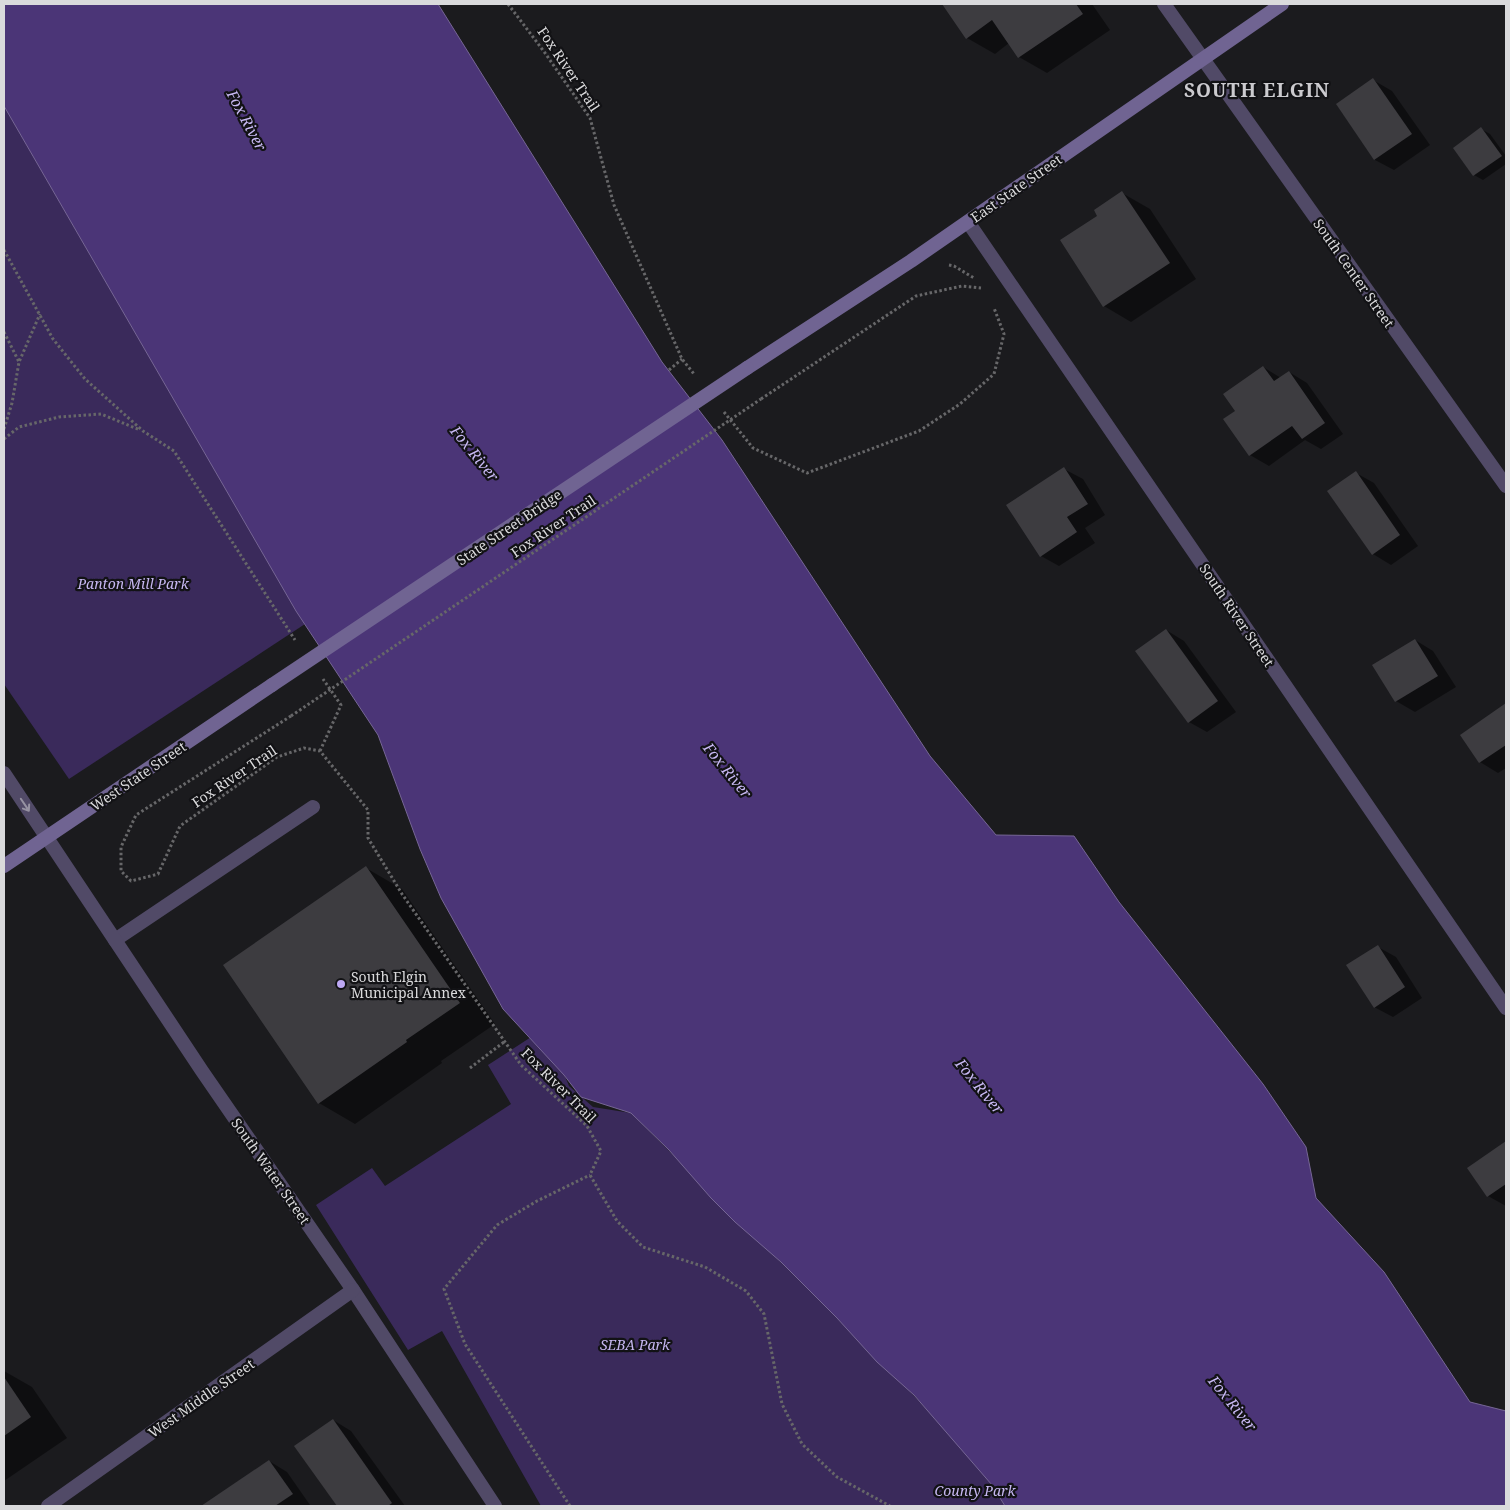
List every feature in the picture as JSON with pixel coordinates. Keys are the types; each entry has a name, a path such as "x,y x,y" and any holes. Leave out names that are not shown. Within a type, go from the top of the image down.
{"main road":[{"name":"East State Street","path":"747,368 911,261 1282,4"},
{"name":"State Street Bridge","path":"272,685 747,368"},
{"name":"West State Street","path":"4,866 272,685"}],"street":[{"name":"South Center Street","path":"1164,4 1506,486"},
{"name":"South River Street","path":"968,222 1506,1008"},
{"name":"South Water Street","path":"4,773 202,1071 353,1290 495,1506"},
{"path":"115,940 313,808"},
{"name":"West Middle Street","path":"48,1506 353,1290"}],"path":[{"name":"Fox River Trail","path":"508,4 590,118 614,205 682,359 700,381"},
{"path":"4,250 53,339 85,379 143,431 174,451 296,642"},
{"path":"911,261 954,266 972,277 986,295"},
{"name":"Fox River Trail","path":"590,1175 601,1151 587,1126 521,1065 504,1042 402,894 368,838 368,810 320,751 304,748 277,757 180,826 158,874 131,881 121,871 121,847 136,815 291,716 916,296 962,286 981,288"},
{"path":"723,411 753,448 808,473 919,431 960,404 994,374 1004,334 992,302"},
{"path":"4,429 12,403 19,362 40,314"},
{"path":"4,332 19,362"},
{"path":"669,370 682,359"},
{"path":"4,439 19,427 59,417 101,414 143,431"},
{"path":"319,674 341,705 320,751"},
{"path":"470,1068 504,1042"},
{"path":"570,1506 464,1344 444,1290 497,1225 537,1201 590,1175 617,1221 643,1247 705,1268 746,1291 764,1314 782,1404 802,1444 837,1477 890,1506"}],"green space":[{"name":"Panton Mill Park","path":"4,105 305,624 69,779 4,684"},
{"name":"SEBA Park","path":"545,1028 569,1086 593,1107 631,1113 904,1385 980,1467 1005,1506 541,1506 442,1331 408,1350 316,1205 372,1168 385,1186 511,1104 488,1065"}],"water":[{"name":"Fox River","path":"4,4 438,4 662,362 722,440 930,756 996,835 1074,836 1119,902 1263,1084 1306,1147 1316,1198 1384,1272 1470,1402 1506,1411 1506,1506 1005,1506 992,1485 914,1395 877,1362 837,1318 781,1262 735,1222 669,1150 631,1113 581,1097 564,1075 503,1009 441,898 420,849 378,735 296,611 4,106"}],"building":[{"path":"942,4 1076,4 1083,14 1018,58 992,20 966,39"},
{"path":"1373,78 1412,134 1374,160 1336,104"},
{"path":"1481,127 1502,156 1473,176 1453,148"},
{"path":"1122,191 1170,263 1103,307 1060,240 1097,216 1094,210"},
{"path":"1263,366 1274,381 1289,371 1325,423 1302,439 1292,426 1249,456 1223,419 1235,411 1223,394"},
{"path":"1064,467 1088,504 1067,517 1077,532 1040,557 1006,505"},
{"path":"1356,471 1400,535 1372,555 1327,491"},
{"path":"1166,629 1218,701 1188,723 1135,651"},
{"path":"1415,639 1438,676 1395,702 1372,665"},
{"path":"1506,703 1506,745 1479,763 1460,735"},
{"name":"South Elgin Municipal Annex","path":"366,866 460,1003 318,1104 223,965"},
{"path":"1378,945 1405,987 1374,1008 1346,965"},
{"path":"1506,1141 1506,1184 1487,1197 1467,1168"},
{"path":"4,1377 31,1417 4,1436"},
{"path":"333,1419 392,1503 388,1506 337,1506 294,1446"},
{"path":"269,1460 293,1494 275,1506 201,1506"}],"place":[{"name":"South Elgin Municipal Annex","path":"341,984"}],"district":[{"name":"SOUTH ELGIN","path":"1257,90"}],"park label":[{"name":"County Park","path":"975,1490"}]}
